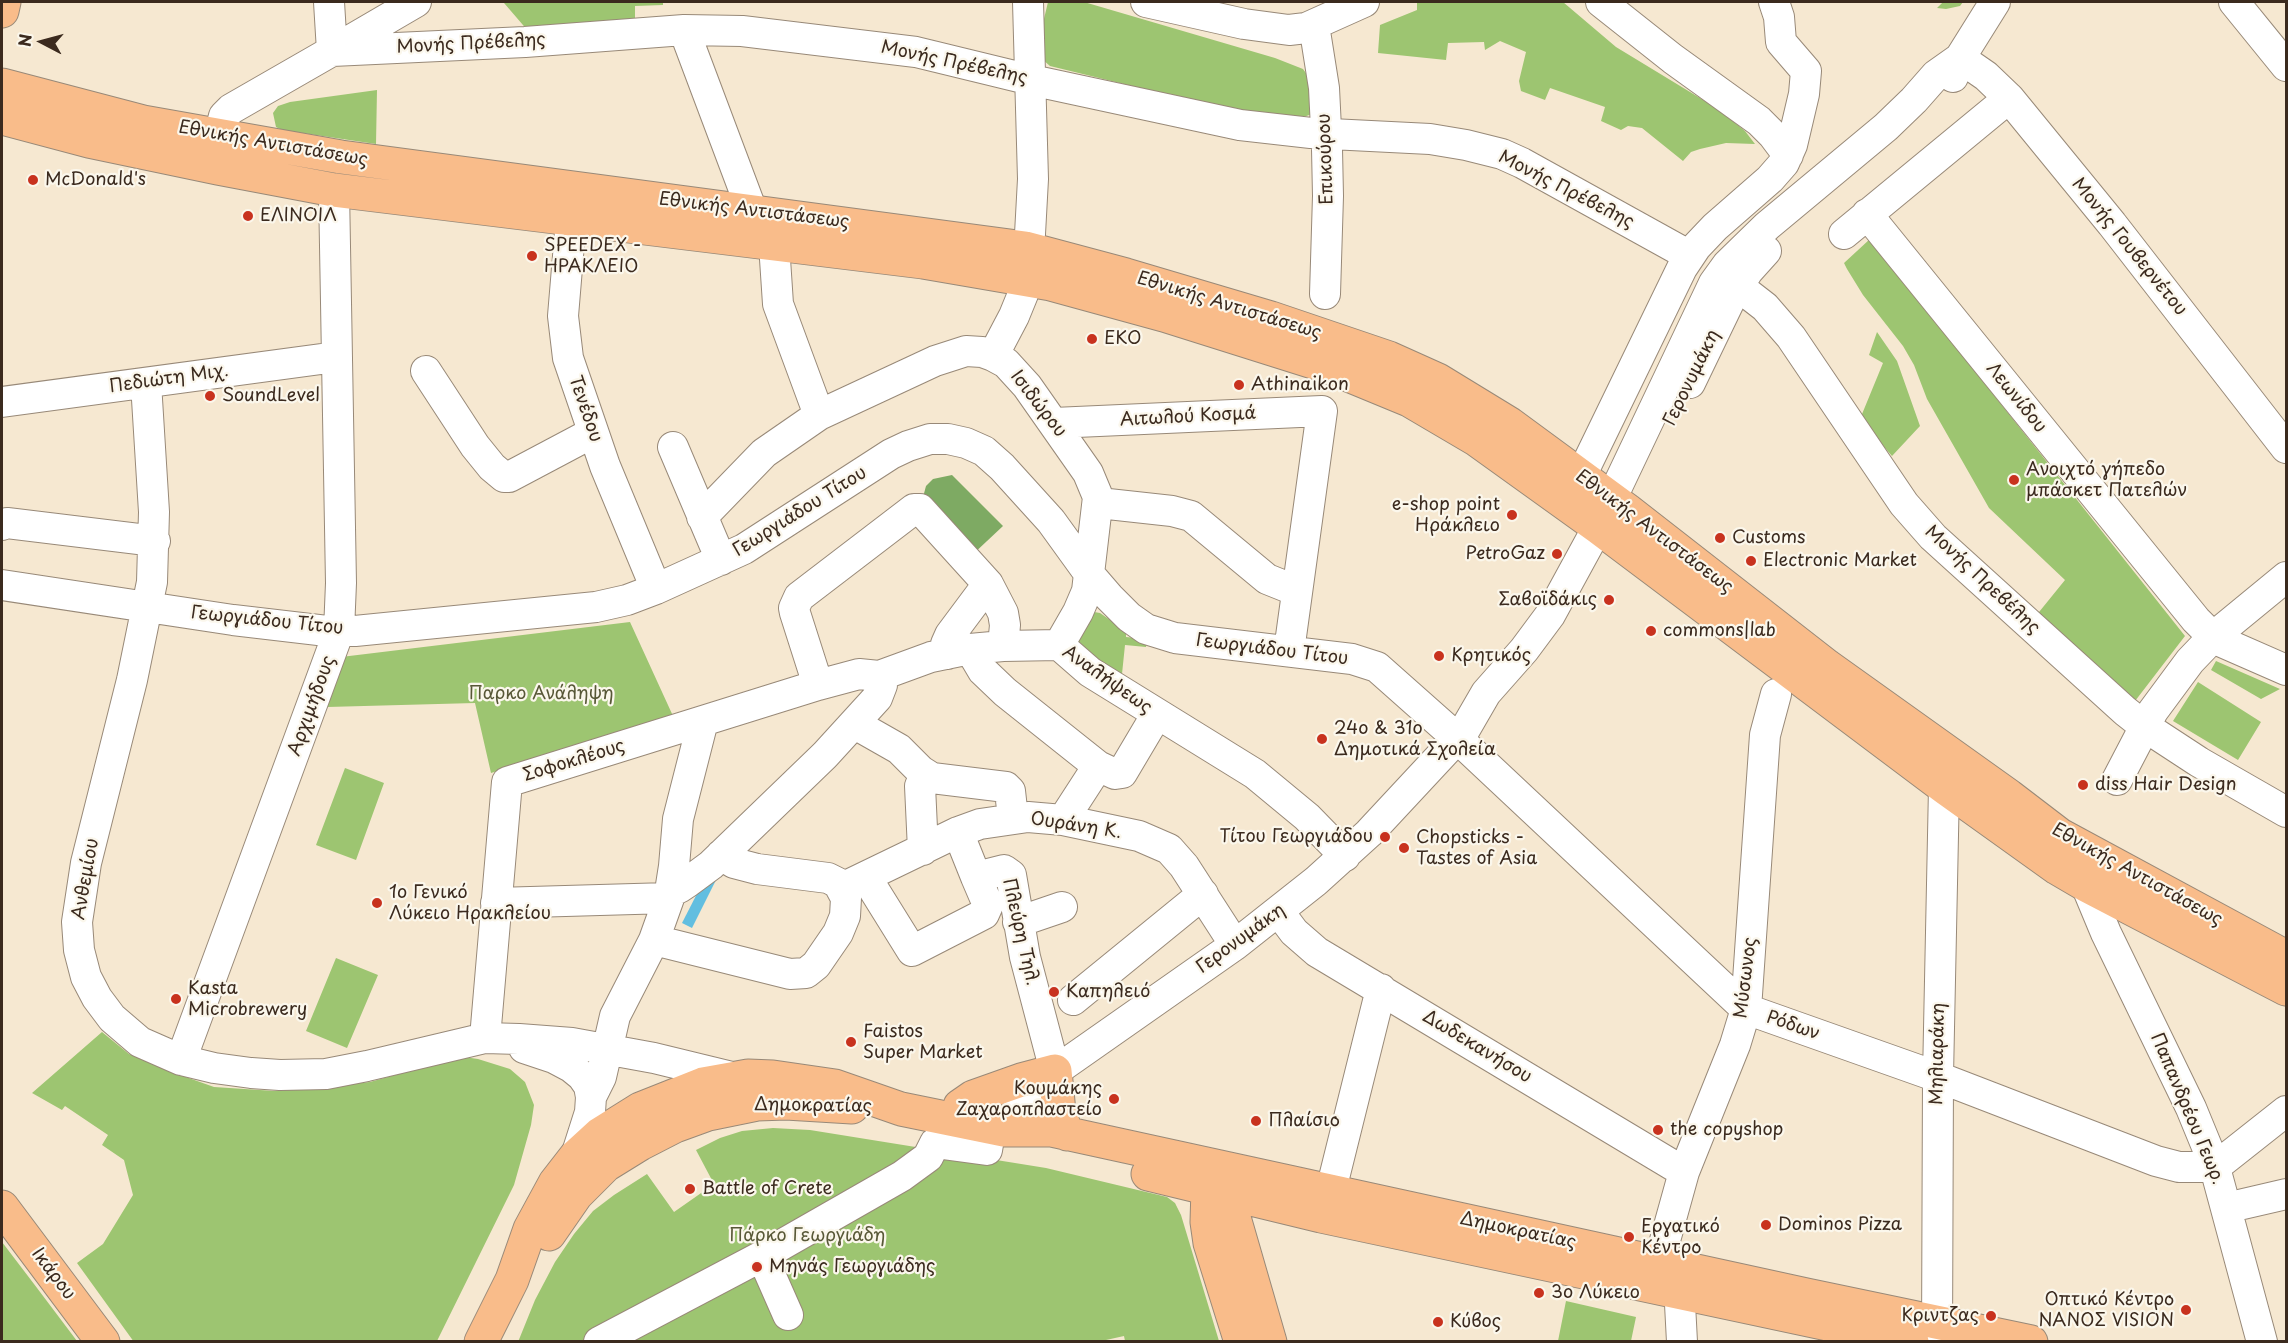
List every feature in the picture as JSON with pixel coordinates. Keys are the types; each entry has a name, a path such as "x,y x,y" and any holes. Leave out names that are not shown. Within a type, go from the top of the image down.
{"main road":[{"path":"2,11 4,2"},
{"name":"Εθνικής Αντιστάσεως","path":"2,85 124,117 396,165 1025,248 1126,275 1322,334 1399,362 1438,380 1510,424 1581,476 1612,518 1944,788 2056,868 2286,989"},
{"name":"Εθνικής Αντιστάσεως","path":"2,118 89,141 334,190 923,262 1057,285 1164,315 1329,367 1395,394 1444,419 1519,470 1612,518 1827,666 2060,835 2286,957"},
{"path":"956,1120 960,1106 973,1097 1013,1082 1055,1071 1059,1112 1068,1134"},
{"name":"Δημοκρατίας","path":"481,1341 512,1280 530,1229 555,1183 576,1156 600,1134 640,1109 691,1088 732,1077 773,1077 825,1084 895,1108 998,1129 1034,1129 1068,1134 1218,1182 1275,1204 1671,1277"},
{"name":"Δημοκρατίας","path":"512,1280 533,1256 570,1202 587,1182 617,1158 675,1126 708,1114 757,1104 895,1108"},
{"name":"Δημοκρατίας","path":"998,1129 1032,1146 1047,1150 1218,1182 1331,1190 1671,1277 1929,1335 2031,1341"},
{"path":"1218,1182 1243,1248 1270,1341"},
{"path":"1218,1182 1206,1213 1210,1243 1241,1341"},
{"path":"1243,1248 1256,1222 1275,1204"},
{"name":"Ικάρου","path":"2,1207 103,1341"}],"street":[{"path":"329,2 332,51 416,2"},
{"path":"1028,2 1033,199 1029,234"},
{"path":"1146,2 1261,27 1298,29 1314,25 1364,2"},
{"path":"1601,2 1673,59 1759,121 1788,155"},
{"path":"1581,476 1665,300 1690,256 1715,227 1770,179 1788,155 1799,117 1806,70 1781,42 1779,17 1774,2"},
{"name":"Γερονυμάκη","path":"762,1256 902,1176 928,1157 935,1143 987,1150 998,1129 1055,1071 1279,912 1369,833 1460,734 1486,693 1543,626 1612,518 1738,286 1755,261 1918,124 1947,89 1960,57 1995,2"},
{"path":"2234,2 2286,66"},
{"name":"Επικούρου","path":"1314,25 1321,61 1327,133 1328,196 1324,294"},
{"path":"684,30 752,211"},
{"name":"Μονής Πρέβελης","path":"219,135 224,116 231,109 332,51 525,42 684,30 742,31 892,48 1240,125 1447,141 1502,154 1543,174 1690,256"},
{"name":"Γερονυμάκη","path":"1612,518 1711,290 1727,265 1767,226 1886,127 1936,75 1960,57"},
{"name":"Μονής Γουβερνέτου","path":"1960,57 1986,76 2009,98 2119,234 2286,448"},
{"path":"1844,234 2009,98"},
{"name":"Αρχιμήδους","path":"181,1060 339,631 342,583 334,190"},
{"name":"Λεωνίδου","path":"1867,214 2188,611 2213,637 2286,670"},
{"name":"Τενέδου","path":"571,220 564,303 564,330 571,370 592,433 656,589"},
{"path":"774,244 777,288 782,316 819,415"},
{"name":"Μονής Πρεβέλης","path":"1738,286 1765,307 1791,337 1886,477 1923,526 2108,696 2144,726 2199,762 2286,812"},
{"path":"993,356 1023,294"},
{"name":"Ισιδώρου","path":"702,517 764,453 819,415 935,361 966,351 982,352 1006,363 1028,386 1093,482 1099,503 1090,575 1083,601 1059,645"},
{"name":"Πεδιώτη Μιχ.","path":"2,402 336,357"},
{"path":"426,371 475,446 492,467 504,477 509,477 592,433"},
{"name":"Ανθεμίου","path":"146,382 154,541 153,571 148,607 132,680 86,863 78,908 77,936 86,977 96,998 112,1018 140,1042 181,1060 228,1071 313,1075 367,1066 490,1039 554,1040 607,1049 732,1077"},
{"name":"Αιτωλού Κοσμά","path":"1054,423 1322,411 1297,591"},
{"name":"Γεωργιάδου Τίτου","path":"2,585 281,626 339,631 596,607 627,600 721,560 764,537 891,454 918,442 939,439 957,441 976,447 1002,467 1051,521 1090,575 1120,609 1138,624 1154,633 1175,638 1352,659 1377,667 1460,734"},
{"path":"673,447 721,560"},
{"path":"1099,503 1172,511 1191,516 1267,579 1297,591 1290,651"},
{"path":"818,685 795,614 794,608 799,597 914,509 920,509 988,584 1003,613 1005,625 1003,646"},
{"path":"2,525 7,523 154,541"},
{"path":"2117,780 2144,726 2180,673 2213,637 2286,577"},
{"path":"988,584 950,635 946,644 983,671 1005,692 1098,766 1115,774 1122,772 1156,714"},
{"name":"Αναλήψεως","path":"879,676 898,668 958,651 1003,646 1059,645 1090,672 1156,714 1208,743 1262,779 1307,817 1345,856"},
{"name":"Σοφοκλέους","path":"490,1039 496,903 507,782 818,685 859,674 879,676"},
{"path":"496,903 670,893 679,888 721,855 855,724 877,698 882,685 879,676"},
{"name":"Μύσωνος","path":"1682,1341 1680,1315 1671,1277 1684,1172 1735,1045 1746,1009 1765,735 1776,694"},
{"path":"591,1097 598,1085 615,1016 654,940 670,893 678,819 703,721"},
{"path":"855,724 899,749 925,775 938,780 1006,787 1010,791 1014,818"},
{"name":"Ρόδων","path":"1460,734 1746,1009 1938,1077 2156,1161 2191,1168 2214,1164"},
{"path":"1064,820 1098,766"},
{"path":"923,850 920,786 925,775"},
{"name":"Μηλιαράκη","path":"1929,1335 1938,1077 1944,788"},
{"name":"Ουράνη Κ.","path":"854,882 958,832 980,824 1029,817 1064,820 1124,832 1162,845 1176,856 1235,945"},
{"name":"Πλεύρη Τηλ.","path":"958,832 976,878 1004,870 1011,875 1027,965 1055,1071"},
{"path":"721,855 757,869 830,878 838,883 854,882"},
{"path":"854,882 912,951 984,914 988,905 976,878"},
{"path":"654,940 750,965 790,974 803,974 816,965 842,926 847,910 846,898 854,882"},
{"name":"Παπανδρέου Γεωρ.","path":"2086,885 2106,933 2191,1108 2214,1164 2262,1341"},
{"path":"1073,1000 1203,894"},
{"path":"1018,922 1062,907"},
{"name":"Δωδεκανήσου","path":"1279,912 1306,944 1684,1172"},
{"path":"1331,1190 1381,990"},
{"path":"490,1039 542,1053 571,1067 586,1081 591,1097 589,1119 576,1156"},
{"path":"2214,1164 2232,1155 2286,1111"},
{"path":"2226,1208 2286,1194"},
{"path":"599,1341 762,1256 788,1315"}],"green space":[{"path":"663,2 663,5 635,6 635,22 529,32 504,3"},
{"path":"1048,2 1084,2 1275,58 1303,69 1313,83 1312,114 1298,119 1267,119 1050,66 1042,59 1038,44"},
{"path":"1417,2 1563,2 1616,47 1718,109 1745,131 1755,144 1726,143 1700,149 1691,152 1683,161 1642,128 1628,126 1621,130 1601,121 1605,107 1550,88 1545,100 1521,91 1519,81 1526,52 1500,41 1485,50 1484,42 1448,43 1446,60 1378,53 1380,25 1417,10"},
{"path":"1943,2 1963,2 1960,6 1937,8"},
{"path":"377,90 376,144 282,130 276,127 273,113 278,106 290,102"},
{"path":"1870,239 2185,636 2132,705 2035,617 2065,580 1989,508 1927,399 1914,365 1903,346 1863,295 1847,269 1844,263"},
{"path":"1877,332 1897,361 1920,426 1892,456 1860,419 1883,363 1869,355"},
{"path":"952,475 1003,526 970,557 922,501 926,486 933,479"},
{"path":"1094,612 1100,613 1126,631 1126,637 1147,639 1146,647 1125,645 1122,674 1157,696 1153,703 1075,653 1079,626"},
{"name":"Παρκο Ανάληψη","path":"630,622 673,716 491,773 475,703 327,707 341,657"},
{"path":"2216,661 2280,689 2261,699 2211,670"},
{"path":"2198,682 2261,722 2238,760 2173,721"},
{"path":"345,768 384,783 356,860 316,845"},
{"path":"336,958 378,975 347,1048 306,1031"},
{"path":"102,1032 129,1054 214,1087 275,1091 370,1082 464,1057 510,1069 525,1082 534,1105 531,1125 514,1185 437,1341 134,1342 77,1263 103,1244 133,1195 124,1160 102,1145 108,1135 65,1106 62,1110 32,1093"},
{"name":"Πάρκο Γεωργιάδη","path":"773,1128 810,1130 1046,1168 1167,1197 1175,1203 1181,1215 1219,1341 1125,1341 1124,1336 1097,1342 518,1342 535,1300 555,1262 593,1211 647,1174 674,1212 714,1184 696,1150 720,1138 742,1131"},
{"path":"2,1242 34,1284 77,1341 2,1341"},
{"path":"1566,1301 1636,1317 1631,1341 1558,1341"}],"water":[{"path":"719,874 692,928 682,923 703,882"}],"place":[{"name":"McDonald's","path":"33,180"},
{"name":"ΕΛΙΝΟΙΛ","path":"248,216"},
{"name":"SPEEDEX - ΗΡΑΚΛΕΙΟ","path":"532,256"},
{"name":"EKO","path":"1092,339"},
{"name":"Athinaikon","path":"1239,385"},
{"name":"SoundLevel","path":"210,396"},
{"name":"Ανοιχτό γήπεδο μπάσκετ Πατελών","path":"2014,480"},
{"name":"e-shop point Ηράκλειο","path":"1512,515"},
{"name":"Customs","path":"1720,538"},
{"name":"PetroGaz","path":"1557,554"},
{"name":"Electronic Market","path":"1751,561"},
{"name":"Σαβοϊδάκις","path":"1609,600"},
{"name":"commons|lab","path":"1651,631"},
{"name":"Κρητικός","path":"1439,656"},
{"name":"24ο & 31ο Δημοτικά Σχολεία","path":"1322,739"},
{"name":"diss Hair Design","path":"2083,785"},
{"name":"Τίτου Γεωργιάδου","path":"1385,837"},
{"name":"Chopsticks - Tastes of Asia","path":"1404,848"},
{"name":"1ο Γενικό Λύκειο Ηρακλείου","path":"377,903"},
{"name":"Καπηλειό","path":"1054,992"},
{"name":"Kasta Microbrewery","path":"176,999"},
{"name":"Faistos Super Market","path":"851,1042"},
{"name":"Κουμάκης Ζαχαροπλαστείο","path":"1114,1099"},
{"name":"Πλαίσιο","path":"1256,1121"},
{"name":"the copyshop","path":"1658,1130"},
{"name":"Battle of Crete","path":"690,1189"},
{"name":"Dominos Pizza","path":"1766,1225"},
{"name":"Εργατικό Κέντρο","path":"1629,1237"},
{"name":"Μηνάς Γεωργιάδης","path":"757,1267"},
{"name":"3ο Λύκειο","path":"1539,1293"},
{"name":"Οπτικό Κέντρο ΝΑΝΟΣ VISION","path":"2186,1310"},
{"name":"Κριντζας","path":"1991,1316"},
{"name":"Κύβος","path":"1438,1322"}]}
